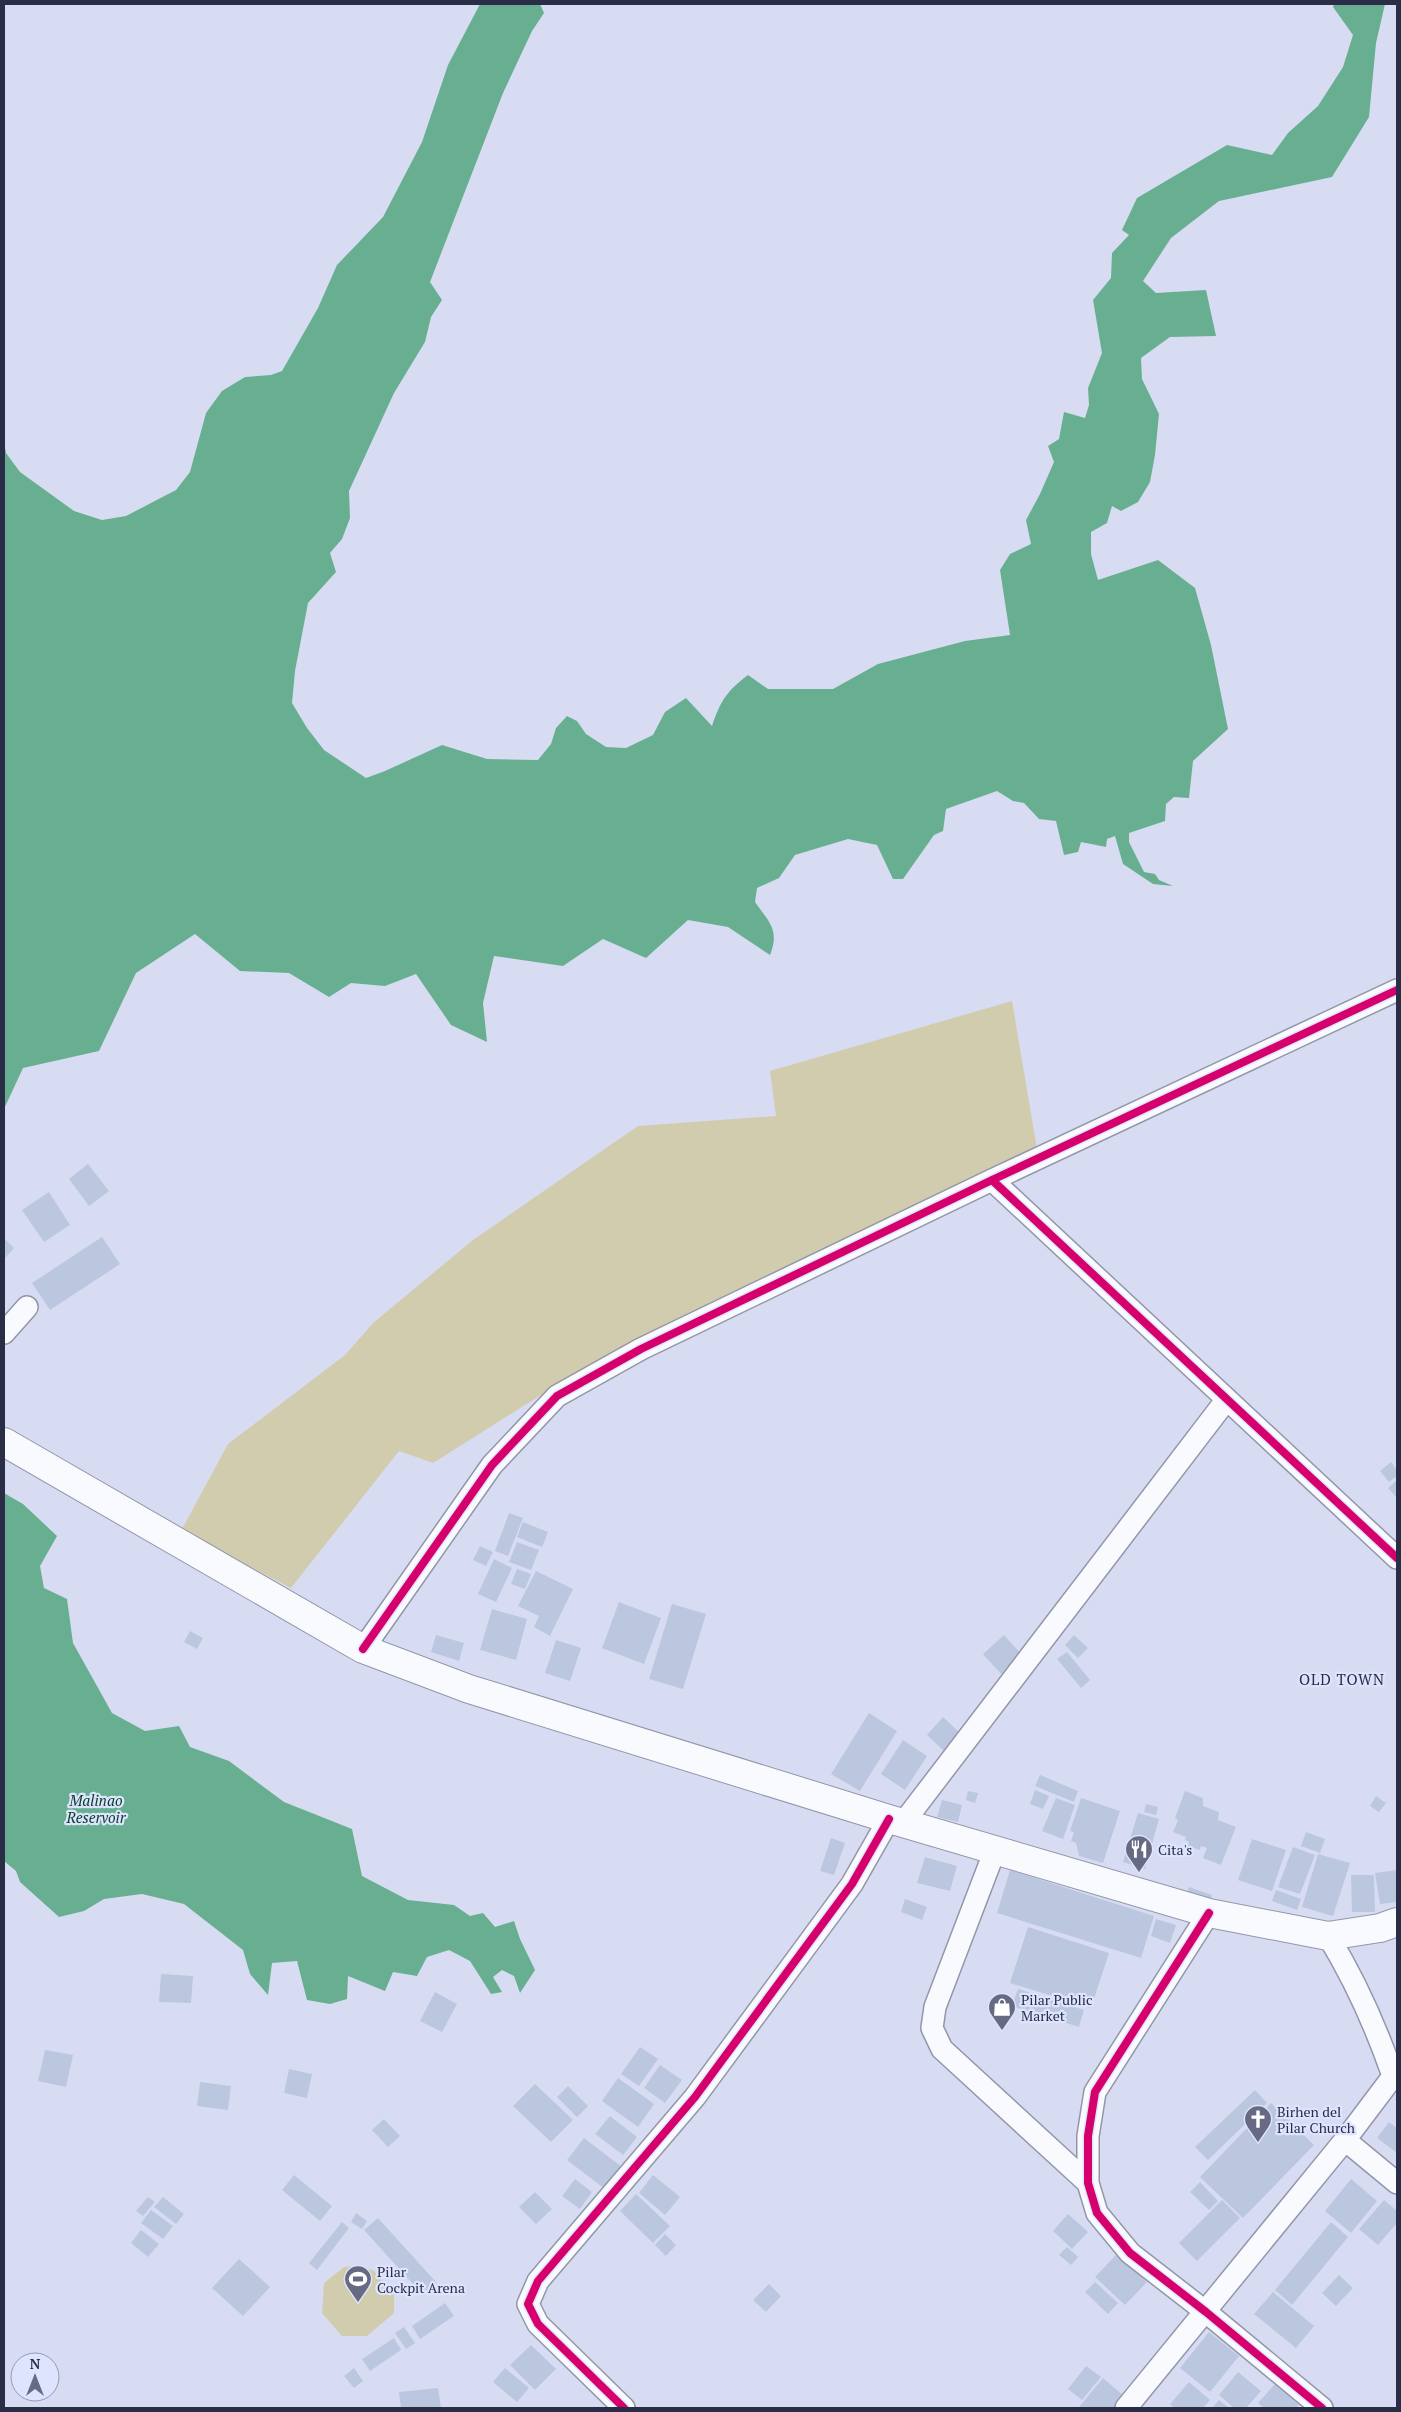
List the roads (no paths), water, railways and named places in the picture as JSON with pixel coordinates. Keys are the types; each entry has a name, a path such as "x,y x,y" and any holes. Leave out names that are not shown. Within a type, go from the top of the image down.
{"main road":[{"path":"4,1442 364,1649 469,1690 896,1821 1209,1913 1328,1936 1380,1928 1397,1922"}],"street":[{"path":"364,1649 492,1465 557,1396 641,1349 992,1180 1397,990"},
{"path":"992,1180 1397,1558"},
{"path":"4,1333 27,1308"},
{"path":"624,2408 538,2324 528,2304 538,2281 695,2097 852,1884 896,1821 1227,1400"},
{"path":"995,1850 935,2007 932,2028 942,2049 1088,2183"},
{"path":"1209,1913 1095,2092 1088,2136 1088,2183 1097,2213 1130,2253 1206,2312 1322,2408"},
{"path":"1126,2408 1345,2140 1395,2074 1348,1968 1328,1936"},
{"path":"1345,2140 1397,2183"}],"water":[{"path":"480,4 540,4 544,13 532,31 503,93 430,282 442,300 431,317 425,342 394,393 349,491 350,518 342,539 330,553 336,572 308,603 295,671 292,703 307,728 324,750 366,778 442,745 487,759 538,760 551,744 556,728 567,716 577,721 586,734 606,747 626,748 653,735 665,712 686,698 712,726 725,697 734,686 748,675 768,689 833,689 878,664 965,641 1010,635 1000,570 1010,554 1031,544 1026,520 1054,462 1048,446 1059,439 1064,412 1085,418 1089,405 1088,388 1102,353 1093,300 1111,278 1112,253 1129,235 1122,230 1137,198 1227,145 1272,155 1288,133 1318,106 1343,67 1353,35 1333,7 1334,4 1385,4 1376,43 1369,117 1332,177 1219,201 1171,238 1143,281 1156,293 1206,290 1216,336 1170,337 1141,358 1142,379 1159,414 1150,482 1138,502 1121,511 1112,506 1107,523 1091,532 1091,554 1098,580 1158,560 1195,588 1211,645 1228,729 1193,761 1189,798 1174,797 1166,804 1165,821 1129,833 1129,842 1144,872 1155,874 1159,880 1173,886 1153,884 1123,864 1115,836 1107,839 1106,847 1081,842 1078,852 1064,855 1056,821 1039,819 1024,803 1013,801 997,791 946,809 943,831 934,835 903,879 893,879 877,845 848,839 795,855 779,878 757,888 755,902 772,927 774,939 770,955 728,927 688,920 646,958 603,939 563,966 494,956 483,1003 487,1042 451,1025 416,974 385,986 351,983 329,997 289,973 240,971 195,934 136,973 99,1051 23,1068 4,1109 4,442 6,453 20,472 74,511 102,520 126,516 176,490 190,472 206,413 222,391 245,377 271,375 282,371 318,308 337,265 383,217 422,142 448,65"},
{"name":"Malinao Reservoir","path":"4,1493 23,1504 57,1536 40,1566 44,1588 67,1599 73,1643 112,1713 145,1731 179,1726 190,1747 229,1761 284,1802 352,1829 362,1876 408,1900 454,1905 470,1916 483,1913 495,1927 514,1921 520,1939 535,1970 520,1993 514,1976 502,1970 493,1977 502,1992 491,1994 470,1961 449,1950 427,1957 417,1976 393,1972 385,1991 348,1976 347,1999 330,2004 307,2000 297,1961 272,1963 268,1995 250,1974 243,1950 184,1904 142,1894 104,1899 84,1911 59,1917 20,1882 16,1871 4,1861"}],"place":[{"name":"Cita's","path":"1139,1873"},
{"name":"Pilar Public Market","path":"1002,2031"},
{"name":"Birhen del Pilar Church","path":"1258,2143"},
{"name":"Pilar Cockpit Arena","path":"358,2303"}],"district":[{"name":"OLD TOWN","path":"1342,1679"}]}
